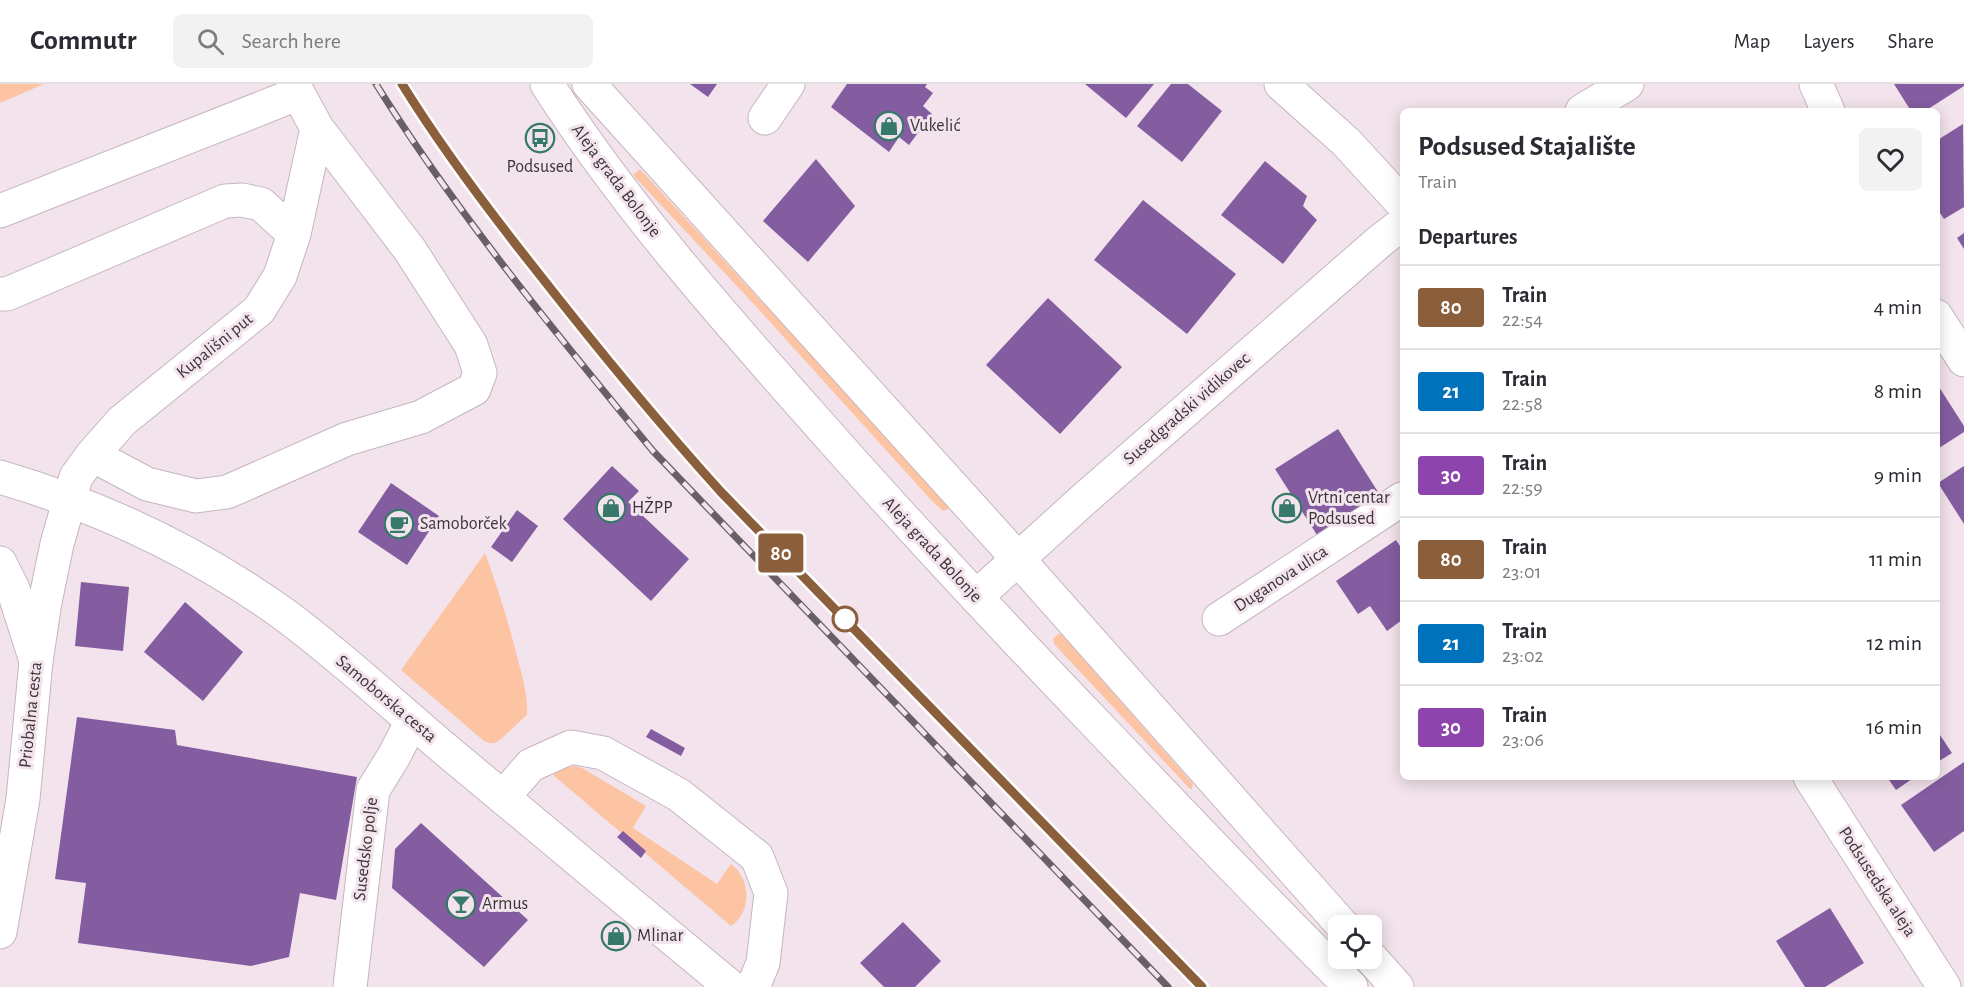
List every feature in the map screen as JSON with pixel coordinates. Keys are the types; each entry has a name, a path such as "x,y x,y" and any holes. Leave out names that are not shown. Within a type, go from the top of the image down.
{"main road":[{"name":"Aleja grada Bolonje","path":"547,84 616,184 687,272 901,517 1185,817 1351,987"},
{"path":"589,84 1018,559 1333,915"},
{"path":"765,118 788,84"},
{"path":"1281,84 1339,135 1400,201"},
{"path":"1587,108 1627,84"},
{"path":"1816,84 1827,108"},
{"path":"0,211 295,89 317,128 410,250 471,345 480,373 474,389 421,417 347,439 227,492 196,496 147,484 79,477"},
{"name":"Kupališni put","path":"79,477 122,421 259,310 280,276 294,234 317,128"},
{"path":"0,294 7,294 225,201 242,200 261,204 294,234"},
{"name":"Susedgradski vidikovec","path":"976,597 1244,359 1400,226"},
{"path":"1940,322 1964,360"},
{"name":"Samoborska cesta","path":"0,477 79,477 144,532 228,577 285,615 731,987"},
{"name":"Priobalna cesta","path":"0,932 12,798 45,602 57,544 79,477"},
{"name":"Duganova ulica","path":"1219,619 1400,500"},
{"path":"0,563 12,589 36,661"},
{"name":"Susedsko polje","path":"350,987 373,790 412,721"},
{"path":"503,797 531,765 571,747 603,753 679,795 757,857 771,893 763,963 753,987"},
{"name":"Podsusedska aleja","path":"1812,780 1944,987"},
{"path":"1381,969 1397,987"}],"shaded area":[{"path":"0,84 44,84 0,103"},
{"path":"640,169 945,501 949,506 948,509 943,511 932,501 633,175"},
{"path":"485,553 511,633 526,694 527,708 527,715 495,743 484,741 401,670"},
{"path":"1058,634 1065,638 1193,784 1192,789 1054,644 1053,639"},
{"path":"575,766 646,806 633,828 717,884 731,864 738,870 745,886 746,904 738,920 731,926 553,775 560,769"}],"building":[{"path":"690,84 717,84 708,97"},
{"name":"Vukelić","path":"847,84 927,84 925,87 933,93 923,106 932,114 909,145 899,137 889,152 831,107"},
{"path":"1085,84 1154,84 1126,118"},
{"path":"1171,84 1188,84 1222,111 1182,162 1137,126"},
{"path":"1894,84 1964,84 1930,108 1909,108"},
{"path":"1963,124 1964,207 1944,219 1940,213 1940,138"},
{"path":"816,159 855,206 808,262 763,221"},
{"path":"1265,161 1307,196 1303,206 1317,220 1283,264 1221,215"},
{"path":"1143,200 1236,274 1187,334 1094,260"},
{"path":"1964,233 1964,249 1957,238"},
{"path":"1048,298 1122,367 1060,434 986,365"},
{"path":"1940,389 1964,426 1964,432 1940,447"},
{"path":"1338,429 1380,495 1317,535 1275,469"},
{"path":"612,466 639,491 628,502 689,559 651,601 563,519"},
{"path":"1964,466 1964,524 1940,486 1940,482"},
{"name":"Samoborček","path":"391,483 439,516 407,565 358,532"},
{"path":"517,510 538,526 512,562 491,547"},
{"path":"1396,540 1400,546 1400,621 1387,631 1370,606 1358,614 1336,581"},
{"path":"81,582 129,587 123,651 75,646"},
{"path":"185,602 243,652 203,701 144,652"},
{"path":"77,717 175,730 177,745 357,777 336,900 300,893 289,957 251,966 78,943 86,883 55,879"},
{"path":"651,729 685,748 681,756 646,737"},
{"path":"1940,735 1952,753 1940,760"},
{"path":"1964,762 1964,831 1934,852 1901,805"},
{"path":"1889,780 1911,780 1896,790"},
{"name":"Armus","path":"421,823 528,920 484,967 392,888 395,849"},
{"path":"623,831 646,851 641,858 617,837"},
{"path":"1830,908 1864,963 1825,987 1805,987 1776,941"},
{"path":"903,922 941,961 915,987 884,987 860,963"}],"railway":[{"path":"376,84 440,180 474,226 544,317 653,451 1168,987"},
{"path":"402,84 451,158 522,253 606,358 721,492 1202,987"}],"train":[{"name":"80","path":"402,84 419,112 493,216 662,426 721,492 1202,987"}],"place":[{"name":"Vukelić","path":"889,126"},
{"name":"Podsused","path":"540,138"},
{"name":"HŽPP","path":"611,508"},
{"name":"Vrtni centar Podsused","path":"1287,508"},
{"name":"Samoborček","path":"399,524"},
{"name":"Armus","path":"461,904"},
{"name":"Mlinar","path":"616,936"}]}
